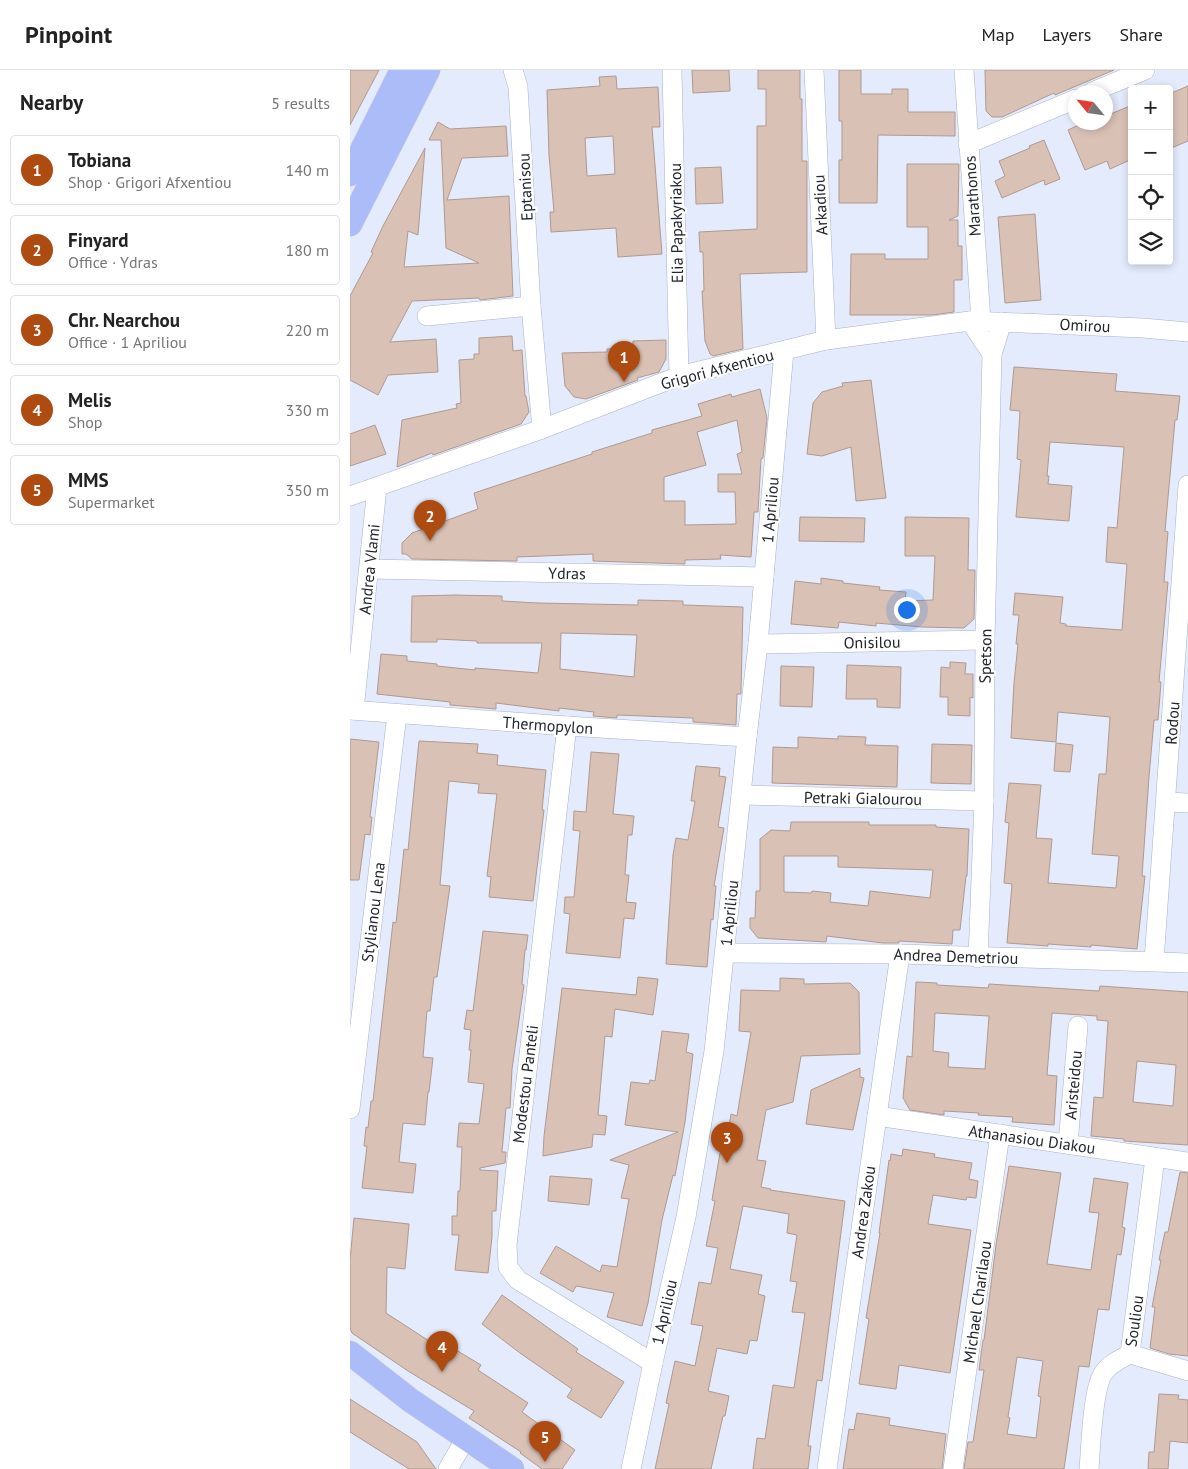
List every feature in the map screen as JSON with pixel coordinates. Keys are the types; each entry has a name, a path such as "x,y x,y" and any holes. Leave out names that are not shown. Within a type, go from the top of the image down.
{"main road":[{"path":"350,174 402,70"},
{"path":"350,224 428,70"},
{"path":"350,1353 410,1400 512,1469"}],"street":[{"name":"Eptanisou","path":"513,70 518,87 531,306 542,429"},
{"name":"Elia Papakyriakou","path":"672,70 680,376"},
{"name":"Arkadiou","path":"814,70 826,340"},
{"name":"Marathonos","path":"964,70 976,321"},
{"path":"1109,85 1145,70"},
{"path":"968,144 1068,102"},
{"path":"428,316 531,306"},
{"path":"976,321 992,354"},
{"name":"Grigori Afxentiou","path":"350,496 542,429 680,376 826,340 976,321"},
{"name":"Omirou","path":"976,321 1143,328 1188,332"},
{"name":"Spetson","path":"978,958 984,801 985,640 992,354 1002,322"},
{"name":"1 Apriliou","path":"632,1469 653,1363 686,1217 714,1051 758,644 784,350"},
{"name":"Rodou","path":"1154,961 1188,485"},
{"name":"Andrea Vlami","path":"352,710 377,487"},
{"name":"Ydras","path":"369,569 764,577"},
{"name":"Onisilou","path":"758,644 985,640"},
{"name":"Thermopylon","path":"352,710 747,737"},
{"name":"Stylianou Lena","path":"350,1109 397,714"},
{"name":"Modestou Panteli","path":"567,726 507,1245 508,1267 518,1280 653,1363"},
{"name":"Petraki Gialourou","path":"741,795 984,801"},
{"path":"1166,802 1188,803"},
{"name":"Andrea Demetriou","path":"725,953 900,954 978,958 1188,963"},
{"name":"Andrea Zakou","path":"827,1469 900,954"},
{"name":"Aristeidou","path":"1068,1144 1078,1026"},
{"name":"Athanasiou Diakou","path":"877,1116 1188,1162"},
{"name":"Michael Charilaou","path":"953,1469 1000,1134"},
{"name":"Souliou","path":"1089,1469 1097,1390 1103,1372 1112,1364 1130,1354 1155,1158"},
{"path":"1130,1354 1188,1371"},
{"path":"448,1469 466,1438"}],"building":[{"path":"350,70 379,70 350,125"},
{"path":"692,70 729,70 730,91 693,93"},
{"path":"758,70 800,70 802,161 807,161 807,272 740,274 743,349 713,356 710,354 705,341 702,291 704,291 703,252 700,252 699,232 757,229 757,126 766,126 766,89 758,89"},
{"path":"839,70 861,70 861,94 892,94 892,89 908,89 908,112 955,112 955,136 878,135 877,203 839,203 839,160 842,160 842,121 839,121"},
{"path":"985,70 1114,70 1079,85 1068,85 1068,89 1055,95 1054,93 1002,117 992,117 986,111"},
{"path":"616,76 617,89 658,87 660,127 652,127 662,254 618,257 616,228 551,232 550,212 554,212 549,155 547,90 600,86 599,77","holes":["613,136 615,174 587,176 585,138"]},
{"path":"1188,86 1188,141 1173,147 1173,130 1173,92"},
{"path":"1128,107 1128,161 1110,169 1107,161 1085,170 1068,130 1113,130 1113,113"},
{"path":"438,122 450,129 506,126 508,156 462,158 447,200 509,196 513,296 480,300 479,298 412,301 390,342 436,339 438,372 388,375 378,395 350,380 350,296 373,253 371,252 383,226 425,148 418,235 408,231 404,267 479,263 446,248 441,140 429,140"},
{"path":"1044,140 1060,179 1045,185 1044,180 1002,198 995,181 1005,176 999,161"},
{"path":"907,164 959,164 958,216 949,220 958,220 958,246 962,246 962,280 954,280 954,312 932,315 850,315 851,254 885,254 885,259 928,259 928,227 907,227"},
{"path":"721,167 723,203 696,204 695,168"},
{"path":"1035,214 1041,300 1005,303 998,217"},
{"path":"512,336 513,351 522,350 525,396 529,412 521,424 433,455 432,453 397,467 402,420 457,408 456,404 461,403 459,360 474,359 474,354 479,354 479,338"},
{"path":"666,340 666,359 659,372 637,378 638,380 586,399 574,397 565,386 562,353 607,352 607,349 633,348 633,341"},
{"path":"1014,367 1117,374 1115,391 1180,396 1177,420 1175,420 1165,531 1168,532 1164,582 1168,582 1159,682 1161,682 1158,720 1154,720 1149,777 1142,876 1145,876 1137,949 1091,945 1091,947 1048,944 1048,946 1007,943 1012,884 1004,883 1009,823 1005,822 1009,783 1041,785 1036,838 1052,839 1048,883 1116,888 1119,856 1092,854 1099,774 1106,774 1110,717 1058,712 1056,742 1011,738 1019,615 1013,615 1015,593 1063,597 1060,623 1066,624 1066,626 1122,630 1127,564 1106,562 1108,527 1117,528 1124,447 1050,442 1048,484 1072,486 1069,521 1016,517 1021,460 1017,459 1020,411 1010,410"},
{"path":"871,380 886,498 856,501 851,447 822,456 807,454 813,403 822,392 843,386 842,383"},
{"path":"760,389 767,418 763,458 761,459 758,512 754,512 751,557 720,555 721,559 685,560 685,564 593,561 593,554 517,557 517,561 514,561 412,559 406,554 402,554 402,543 412,533 478,509 474,493 652,433 652,430 702,416 698,404 731,394 732,397","holes":["737,420 742,452 737,454 742,474 718,474 718,492 735,492 736,524 685,525 685,501 664,501 664,477 706,465 697,432"]},
{"path":"375,425 386,454 350,466 350,434"},
{"path":"800,517 865,518 864,542 799,541"},
{"path":"905,517 969,518 968,570 975,570 974,619 964,628 876,623 876,626 839,622 838,628 791,624 795,581 821,584 821,578 843,581 843,583 880,587 879,590 906,592 905,601 933,600 935,556 905,556"},
{"path":"412,596 502,596 502,601 638,605 638,600 683,601 683,605 743,607 741,694 737,694 736,725 693,722 693,718 617,715 617,718 593,716 594,712 559,708 559,711 496,703 496,709 450,705 450,702 377,694 381,654 407,656 407,661 437,664 437,666 538,673 542,643 477,643 477,641 437,639 437,642 411,642","holes":["561,633 637,635 634,677 560,669"]},
{"path":"950,662 966,663 965,674 973,674 973,698 970,697 970,716 948,715 948,697 940,697 941,667 950,668"},
{"path":"847,665 901,667 900,708 877,707 877,699 846,699"},
{"path":"781,666 814,667 812,707 780,706"},
{"path":"838,736 866,737 865,745 898,746 897,787 772,783 773,747 798,748 798,737 838,739"},
{"path":"350,739 379,742 370,817 372,817 370,835 365,834 359,880 350,880"},
{"path":"419,741 478,744 477,753 498,755 497,765 546,770 542,810 544,810 533,901 489,897 491,877 487,876 497,794 478,793 479,784 449,781 440,885 450,886 437,977 434,977 430,1011 427,1011 423,1057 433,1058 425,1125 403,1123 399,1162 416,1164 413,1193 362,1188 367,1146 364,1146 366,1127 368,1128 371,1101 373,1101 393,922 396,923 404,849 408,850"},
{"path":"1056,743 1073,745 1070,772 1054,771"},
{"path":"932,744 972,745 971,784 931,783"},
{"path":"591,752 619,754 613,814 634,816 632,835 628,835 625,875 629,875 626,902 636,903 634,919 624,918 620,958 566,953 570,914 564,913 565,897 574,897 580,831 573,830 574,811 586,812"},
{"path":"696,766 720,768 719,776 726,777 718,827 724,828 714,886 716,886 707,967 666,964 673,855 676,838 688,840 695,801 691,801"},
{"path":"791,822 869,822 869,825 936,825 936,827 969,829 967,876 960,930 953,930 952,944 899,941 899,943 883,943 827,936 826,942 758,938 750,928 750,918 755,918 756,891 760,891 760,839 771,830 790,831","holes":["784,856 838,856 838,867 933,870 930,898 870,891 868,906 830,902 831,893 812,891 811,893 784,892"]},
{"path":"483,931 528,935 522,984 524,985 512,1069 510,1108 506,1108 502,1152 506,1152 505,1163 480,1168 480,1170 498,1171 496,1211 492,1211 492,1237 488,1273 455,1270 459,1235 452,1235 452,1216 457,1216 458,1191 460,1191 462,1147 457,1147 459,1123 479,1124 484,1084 468,1082 471,1030 464,1029 467,1010 473,1011"},
{"path":"638,977 658,979 653,1015 615,1009 612,1037 605,1036 598,1115 607,1116 605,1135 593,1134 592,1147 543,1156 562,988 636,995"},
{"path":"780,978 804,979 804,984 850,983 859,992 860,1054 801,1056 793,1102 766,1110 757,1160 766,1161 761,1187 845,1201 822,1381 817,1380 808,1446 811,1446 808,1469 753,1469 757,1438 765,1439 773,1385 794,1388 805,1313 792,1312 797,1282 790,1281 797,1235 787,1233 789,1214 743,1206 730,1269 762,1275 758,1294 765,1296 757,1341 750,1340 747,1354 717,1348 708,1391 729,1396 711,1469 655,1469 669,1404 666,1403 675,1361 695,1366 703,1326 691,1324 699,1282 711,1284 718,1248 706,1246 715,1201 712,1200 720,1153 724,1154 731,1114 737,1116 751,1032 739,1031 741,990 780,991"},
{"path":"916,982 988,988 989,984 1099,991 1100,986 1188,992 1188,1145 1124,1141 1124,1139 1091,1136 1094,1097 1103,1098 1108,1021 1097,1020 1097,1016 1052,1013 1047,1075 1057,1076 1054,1125 1012,1122 1013,1117 978,1115 979,1113 944,1111 944,1115 910,1110 903,1098 907,1056 912,1057","holes":["935,1013 989,1016 985,1069 948,1067 949,1053 933,1051","1137,1061 1176,1065 1173,1106 1133,1102"]},
{"path":"662,1031 689,1034 686,1052 693,1054 685,1122 675,1176 673,1175 662,1220 648,1303 642,1326 607,1317 614,1293 576,1286 573,1292 540,1273 556,1246 600,1272 602,1265 617,1267 629,1199 621,1198 629,1165 610,1160 678,1132 625,1125 631,1082 649,1084 650,1080 655,1081"},
{"path":"860,1068 860,1077 864,1078 853,1130 806,1124 811,1090"},
{"path":"903,1149 935,1154 934,1157 972,1163 969,1179 978,1181 976,1198 967,1197 966,1200 933,1195 928,1224 971,1230 950,1373 899,1365 896,1389 859,1384 869,1319 866,1318 880,1233 889,1160 891,1154 902,1156"},
{"path":"1009,1166 1061,1173 1047,1264 1091,1270 1099,1213 1089,1212 1094,1178 1128,1183 1122,1227 1125,1228 1121,1255 1117,1254 1109,1310 1098,1309 1089,1367 1079,1366 1064,1469 964,1469 968,1442 973,1442 984,1370 979,1370","holes":["1017,1357 1043,1361 1038,1396 1041,1397 1036,1438 1007,1434"]},
{"path":"1180,1172 1188,1173 1188,1356 1169,1354 1150,1348 1155,1307 1152,1307 1161,1260 1159,1260 1165,1232 1168,1232"},
{"path":"550,1176 592,1179 589,1205 548,1201"},
{"path":"354,1218 409,1224 405,1269 387,1267 386,1313 443,1350 446,1344 481,1365 478,1370 528,1403 522,1412 575,1450 562,1469 542,1469 521,1452 469,1418 474,1411 408,1371 352,1333 350,1328 350,1260"},
{"path":"502,1295 578,1349 576,1352 624,1382 601,1418 567,1397 572,1389 482,1324"},
{"path":"1159,1394 1179,1395 1178,1399 1188,1400 1188,1443 1170,1441 1168,1469 1148,1469 1149,1452 1154,1452"},
{"path":"350,1399 417,1442 436,1469 409,1469 350,1432"},
{"path":"857,1413 890,1418 889,1425 946,1434 942,1469 843,1469 849,1429 854,1430"}],"place":[{"name":"Tobiana","path":"624,382"},
{"name":"Finyard","path":"430,541"},
{"name":"Chr. Nearchou","path":"727,1163"},
{"name":"Melis","path":"442,1372"},
{"name":"MMS","path":"545,1462"}]}
